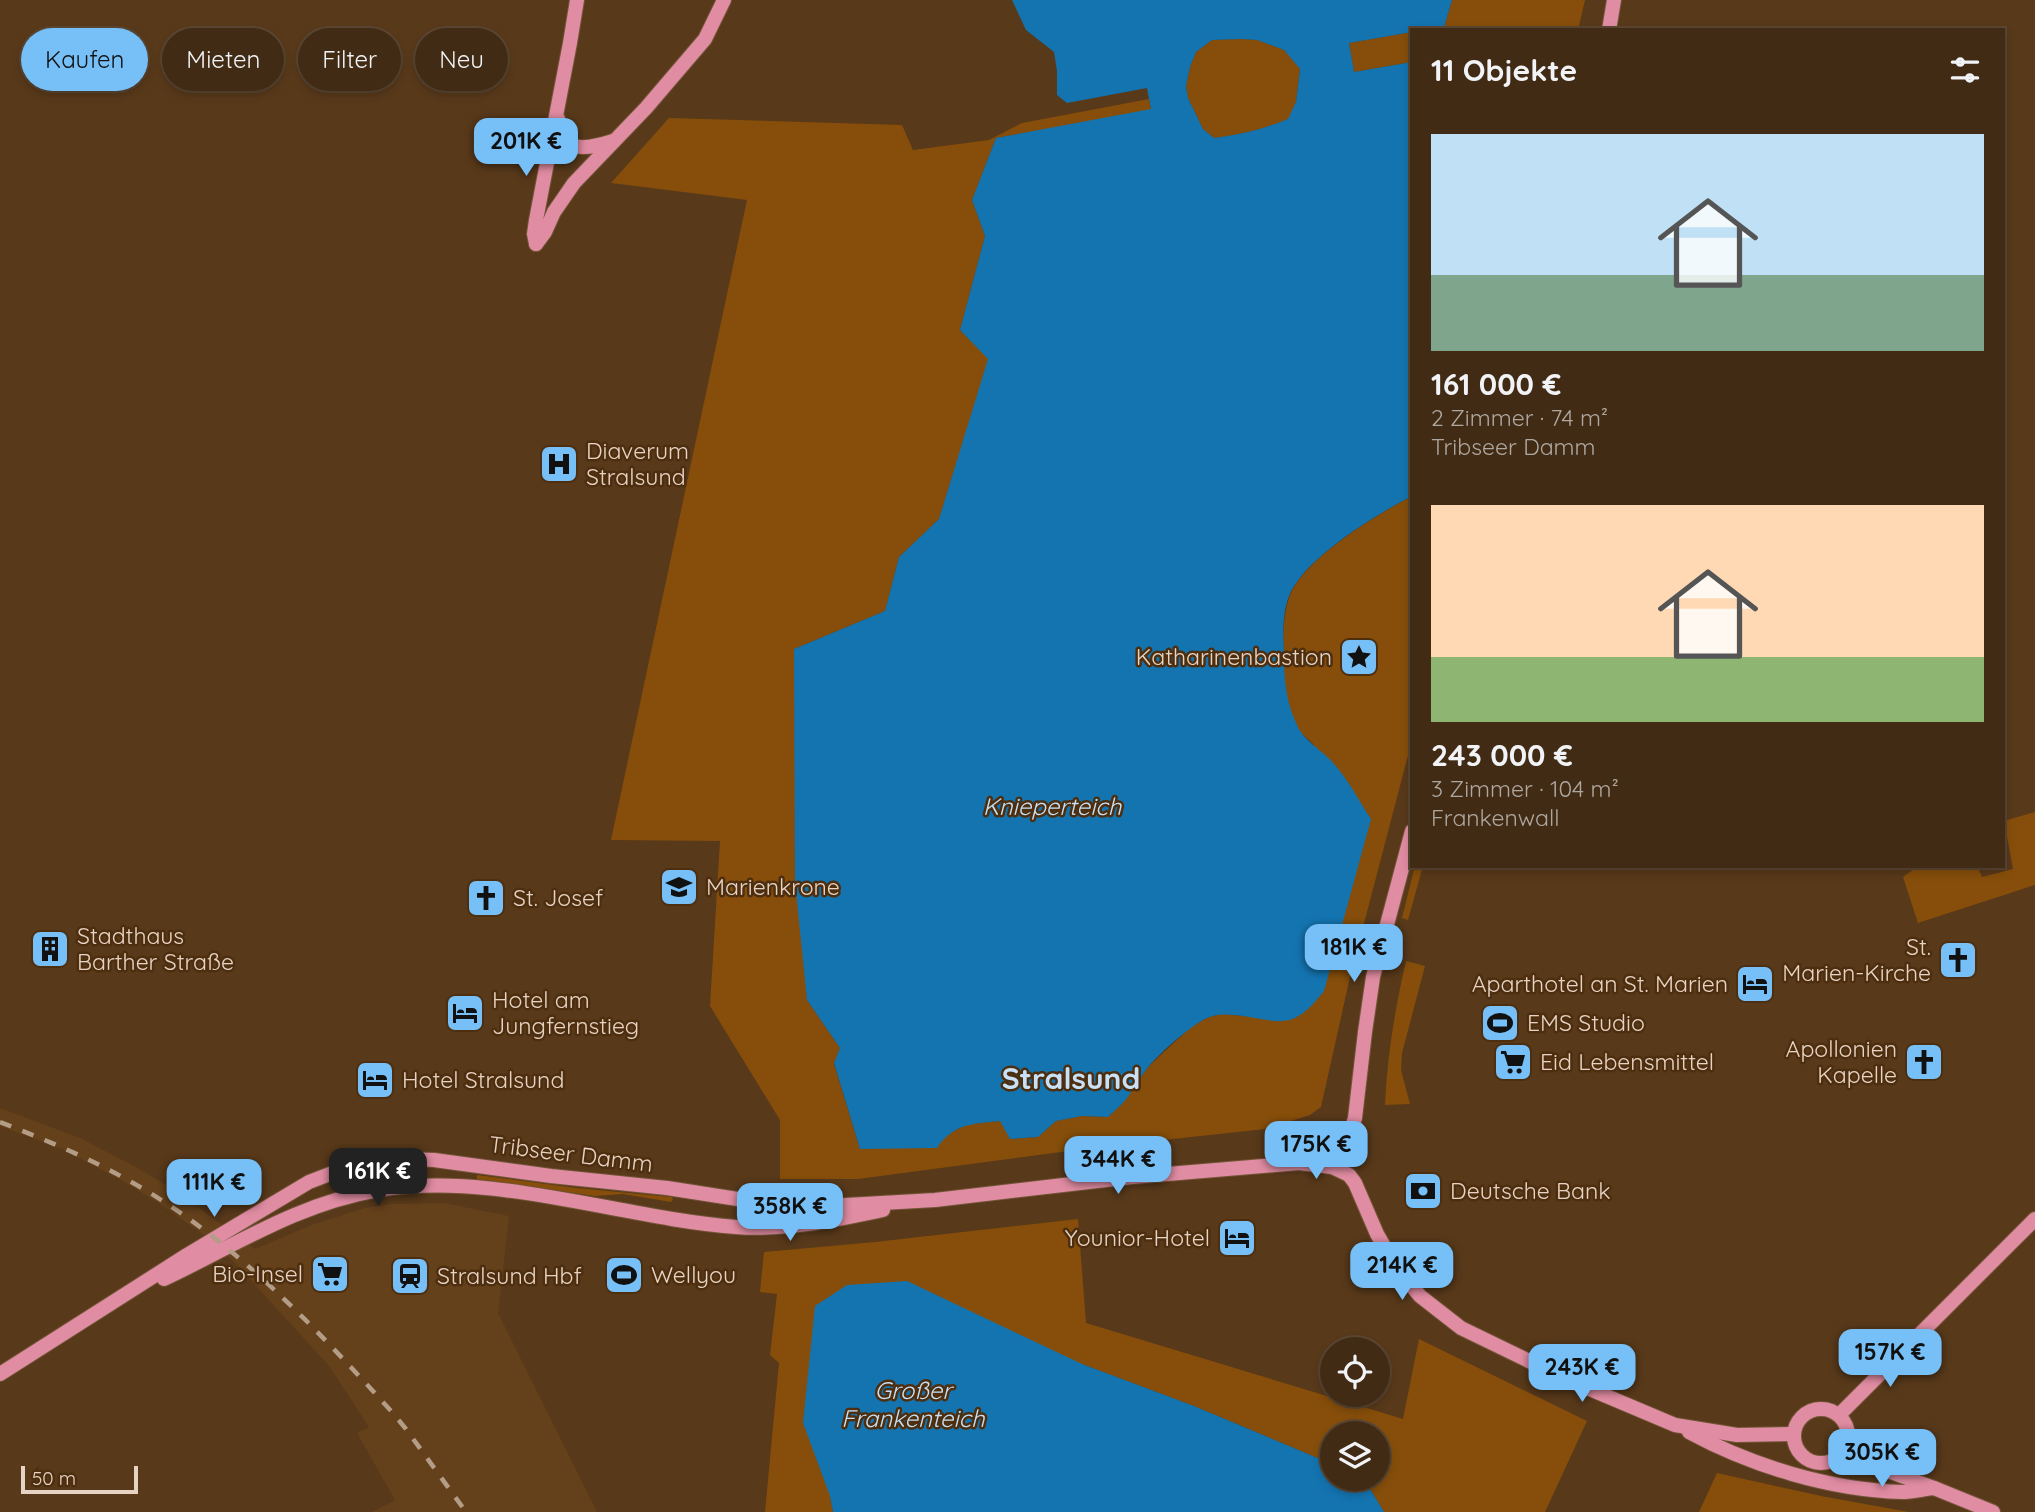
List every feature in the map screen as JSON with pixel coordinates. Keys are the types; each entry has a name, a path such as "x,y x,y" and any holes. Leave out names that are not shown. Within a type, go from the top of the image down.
{"main road":[{"path":"577,0 536,220 536,244 574,183 646,108 705,39 724,0"},
{"path":"1609,28 1614,0"},
{"path":"557,113 560,133 570,144 594,147 615,140"},
{"path":"1410,838 1373,977 1355,1118 1339,1169 1355,1182 1377,1234 1396,1267 1420,1296 1461,1328 1527,1361 1675,1424 1719,1448 1804,1477 1852,1486 1904,1492 1934,1488"},
{"name":"Tribseer Damm","path":"0,1374 309,1182 358,1166 406,1159 434,1160 667,1188 782,1206 935,1200 1143,1176 1287,1164 1320,1164 1339,1169"},
{"name":"Tribseer Damm","path":"111,1303 198,1263 300,1211 379,1190 430,1186 501,1191 753,1228 830,1221 935,1200"},
{"path":"1839,1415 2035,1219"},
{"path":"1823,1409 1839,1415 1848,1430 1846,1447 1842,1454 1824,1464 1806,1459 1798,1452 1793,1434 1800,1418 1807,1412 1823,1409"},
{"path":"1675,1424 1737,1435 1793,1434"},
{"path":"1842,1454 1993,1512"}],"shaded area":[{"path":"1452,0 1585,0 1578,28 1438,28 1444,27"},
{"path":"1410,32 1410,62 1354,72 1349,43"},
{"path":"1212,40 1257,40 1284,50 1300,68 1296,102 1289,119 1252,131 1214,138 1203,129 1188,98 1186,86 1190,67 1196,52"},
{"path":"1149,99 1151,110 996,138 972,200 985,236 960,330 989,359 939,519 899,557 885,611 794,649 807,1000 840,1048 834,1064 860,1149 946,1135 968,1124 1001,1121 1010,1139 1038,1137 1056,1121 1082,1116 1108,1117 1123,1102 1149,1066 1191,1027 1221,1014 1243,1016 1314,745 1295,723 1286,691 1284,632 1289,598 1296,583 1324,554 1361,526 1410,497 1410,748 1350,977 1321,1107 1310,1115 1265,1129 1099,1147 858,1179 780,1179 780,1120 710,1006 720,841 611,840 747,200 611,183 669,118 902,125 913,150 989,140 1022,123"},
{"path":"2035,812 2035,885 1918,923 1903,877 1915,868 1978,868 1982,877 2013,869 2005,821"},
{"path":"1414,868 1422,868 1408,920 1402,918"},
{"path":"1406,961 1425,966 1402,1053 1401,1070 1410,1104 1385,1105 1392,1033"},
{"path":"0,1108 80,1138 136,1167 176,1191 255,1249 314,1224 365,1208 392,1204 444,1203 509,1216 498,1313 597,1512 372,1512 395,1500 357,1433 369,1427 329,1366 237,1265 204,1235 123,1181 62,1149 0,1126"},
{"path":"477,1175 673,1199 671,1202 623,1194 595,1196 477,1179"},
{"path":"1078,1219 1086,1323 1320,1394 1320,1407 1363,1407 1403,1419 1419,1339 1587,1421 1545,1512 1384,1512 1371,1491 1390,1491 1390,1421 1320,1421 1320,1459 1194,1406 1082,1364 830,1496 833,1512 765,1512 779,1363 770,1355 777,1294 760,1292 764,1252"},
{"path":"1717,1473 1821,1496 1909,1512 1699,1512"}],"water":[{"name":"Knieperteich","path":"1012,0 1452,0 1444,27 1410,28 1410,32 1349,43 1354,72 1410,62 1410,497 1325,552 1297,582 1289,596 1284,618 1285,683 1294,718 1305,737 1340,771 1371,819 1324,991 1302,1014 1283,1021 1226,1014 1207,1018 1161,1053 1124,1102 1108,1117 1082,1116 1056,1121 1038,1137 1010,1139 1000,1121 957,1129 937,1148 860,1149 834,1063 840,1048 807,1000 795,882 794,649 885,611 899,557 939,519 988,359 960,330 985,236 972,200 996,138 1151,109 1147,88 1067,103 1057,95 1054,52 1026,30","holes":["1241,39 1257,40 1284,50 1300,69 1296,102 1288,119 1252,131 1214,138 1203,129 1188,98 1186,86 1196,52 1212,40"]},
{"name":"Großer Frankenteich","path":"907,1281 1082,1364 1194,1406 1320,1459 1320,1491 1371,1491 1384,1512 833,1512 830,1496 803,1423 815,1306 847,1285"}],"railway":[{"path":"0,1122 79,1155 126,1179 200,1227 235,1255 301,1315 392,1412 466,1512"}],"place":[{"name":"Diaverum Stralsund","path":"559,464"},
{"name":"Katharinenbastion","path":"1359,657"},
{"name":"Marienkrone","path":"679,887"},
{"name":"St. Josef","path":"486,898"},
{"name":"Stadthaus Barther Straße","path":"50,949"},
{"name":"St. Marien-Kirche","path":"1958,960"},
{"name":"Aparthotel an St. Marien","path":"1755,984"},
{"name":"Hotel am Jungfernstieg","path":"465,1013"},
{"name":"EMS Studio","path":"1500,1023"},
{"name":"Eid Lebensmittel","path":"1513,1062"},
{"name":"Apollonien Kapelle","path":"1924,1062"},
{"name":"Hotel Stralsund","path":"375,1080"},
{"name":"Deutsche Bank","path":"1423,1191"},
{"name":"Younior-Hotel","path":"1237,1238"},
{"name":"Bio-Insel","path":"330,1274"},
{"name":"Wellyou","path":"624,1275"},
{"name":"Stralsund Hbf","path":"410,1276"}],"district":[{"name":"Stralsund","path":"1071,1079"}]}
